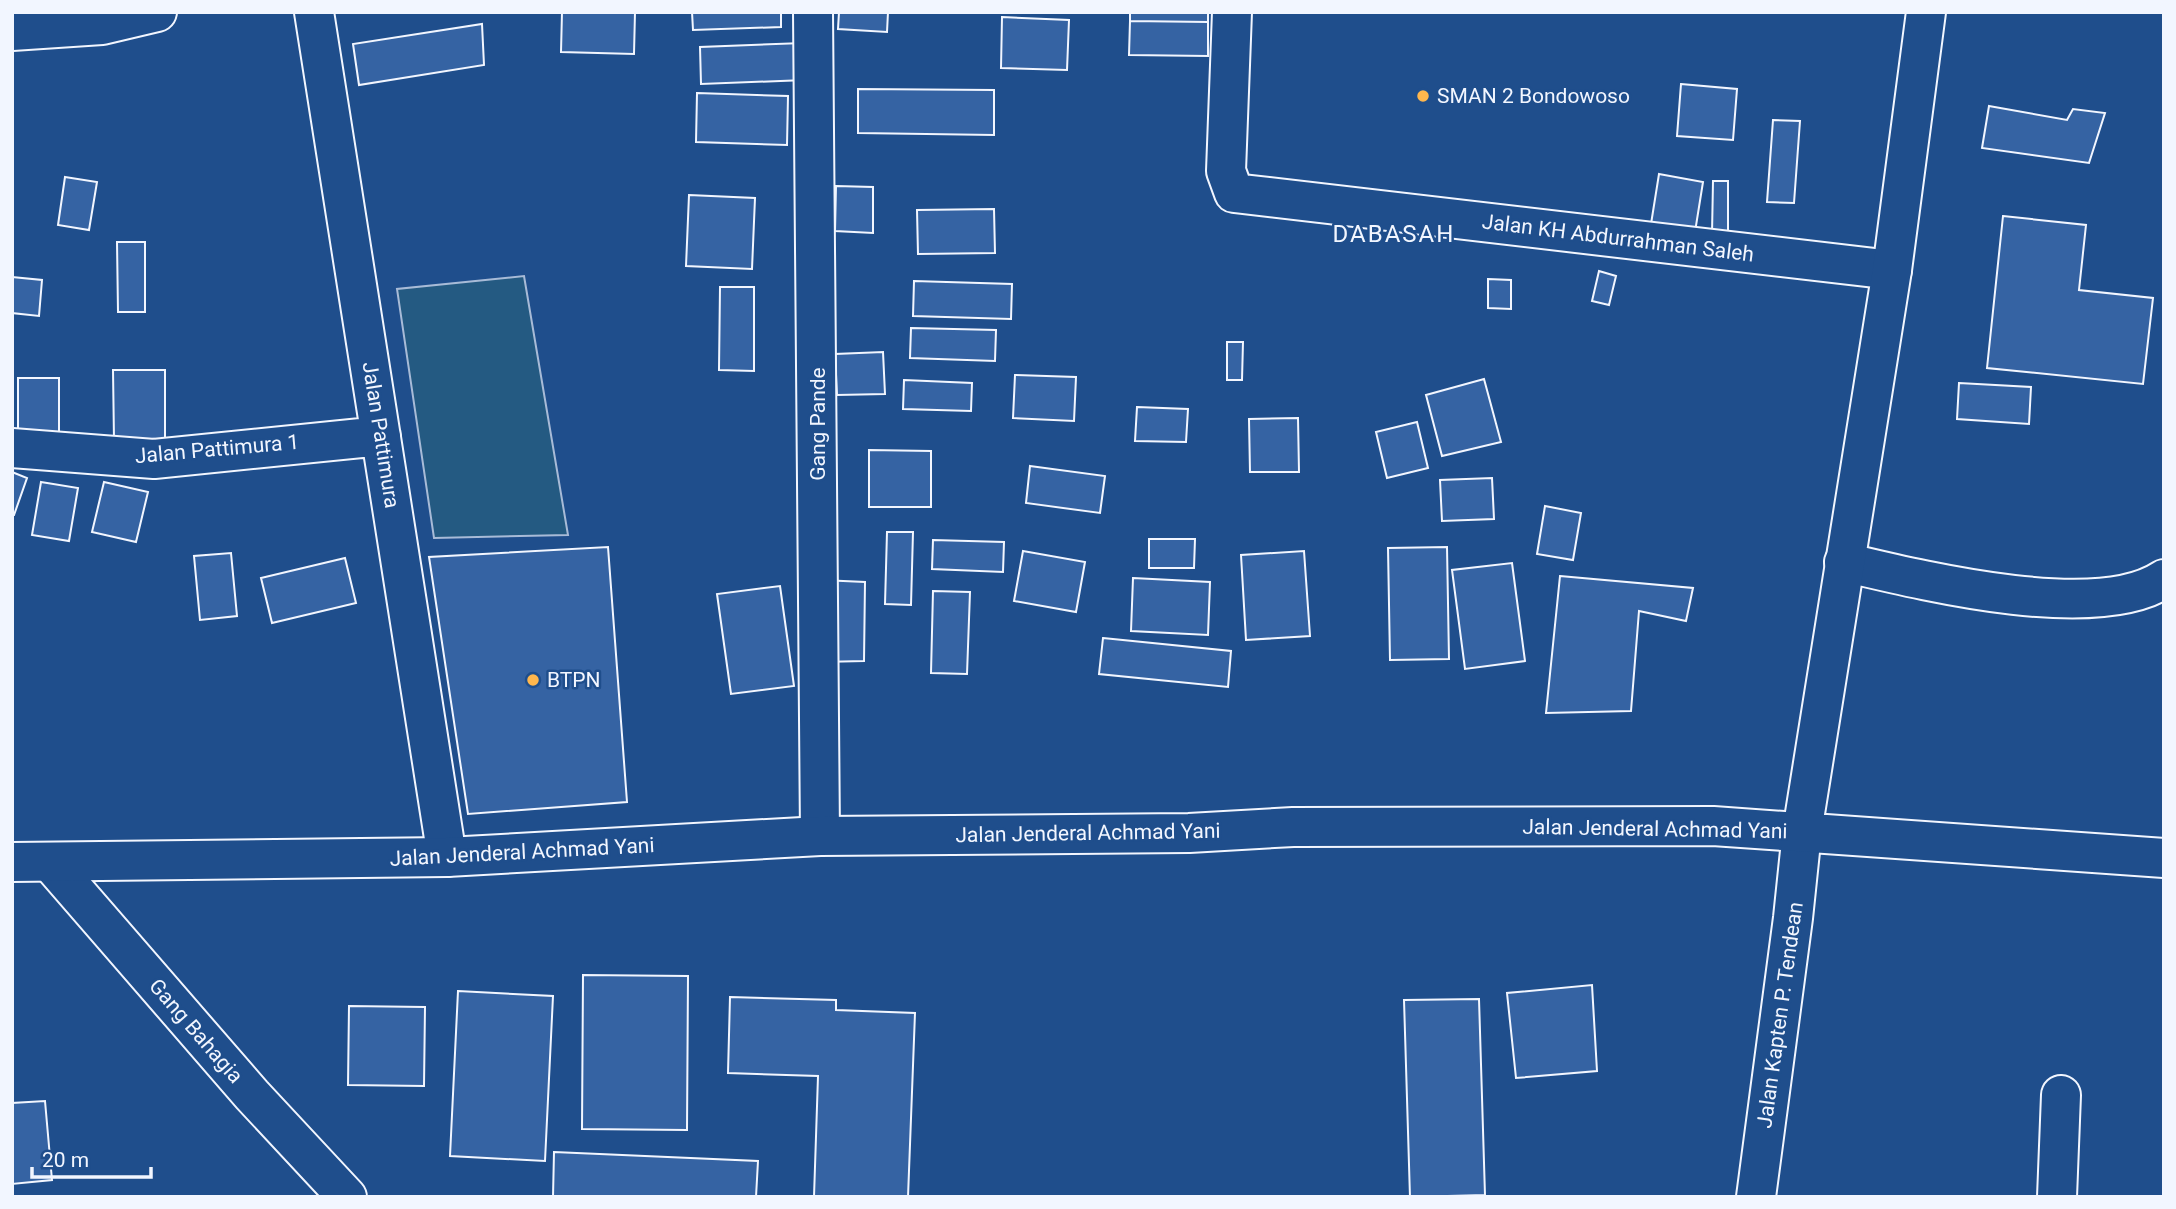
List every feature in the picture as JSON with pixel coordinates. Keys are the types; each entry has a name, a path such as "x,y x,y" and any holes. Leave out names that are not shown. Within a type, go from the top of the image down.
{"street":[{"path":"12,31 157,12"},
{"name":"Jalan Pattimura","path":"314,12 447,857"},
{"name":"Gang Pande","path":"813,12 821,836"},
{"name":"Jalan KH Abdurrahman Saleh","path":"1232,12 1226,171 1234,193 1892,270"},
{"name":"Jalan Kapten P. Tendean","path":"1755,1197 1802,832 1892,270 1926,12"},
{"name":"Jalan Pattimura 1","path":"12,448 154,458 381,436"},
{"path":"1844,562 1923,581 2059,598 2130,594 2144,591 2164,579"},
{"name":"Jalan Jenderal Achmad Yani","path":"12,862 447,857 821,836 1189,833 1307,827 1713,827 2164,859"},
{"name":"Gang Bahagia","path":"50,862 253,1095 347,1197"},
{"path":"2057,1197 2061,1095"}],"shaded area":[{"path":"524,276 568,535 434,538 397,289"}],"building":[{"path":"562,12 635,12 634,54 561,52"},
{"path":"692,12 781,12 781,27 693,30"},
{"path":"839,12 888,12 887,32 838,29"},
{"path":"1130,12 1208,12 1208,22 1130,21"},
{"path":"1002,17 1069,20 1067,70 1001,68"},
{"path":"1130,21 1208,22 1208,56 1129,55"},
{"path":"482,24 484,65 359,85 353,44"},
{"path":"803,43 805,80 701,84 700,47"},
{"path":"1681,84 1737,89 1733,140 1677,136"},
{"path":"858,89 994,90 994,135 858,133"},
{"path":"697,93 788,96 787,145 696,142"},
{"path":"1989,106 2067,120 2073,109 2105,113 2089,163 1982,148"},
{"path":"1773,120 1800,121 1794,203 1767,202"},
{"path":"1659,174 1703,182 1695,232 1651,224"},
{"path":"65,177 97,182 89,230 58,225"},
{"path":"1713,181 1728,181 1728,234 1712,234"},
{"path":"836,186 873,187 873,233 835,231"},
{"path":"689,195 755,198 752,269 686,266"},
{"path":"994,209 995,253 918,254 917,210"},
{"path":"2003,216 2086,225 2079,290 2153,298 2143,384 1987,368"},
{"path":"117,242 145,242 145,312 118,312"},
{"path":"1599,271 1616,276 1609,305 1592,301"},
{"path":"12,277 42,280 39,316 12,313"},
{"path":"1488,279 1511,280 1511,309 1488,308"},
{"path":"914,281 1012,284 1011,319 913,316"},
{"path":"720,287 754,287 754,371 719,370"},
{"path":"911,328 996,330 995,361 910,358"},
{"path":"1227,342 1243,342 1242,380 1227,380"},
{"path":"883,352 885,394 837,395 835,354"},
{"path":"113,370 165,370 165,440 114,440"},
{"path":"1015,375 1076,377 1074,421 1013,418"},
{"path":"18,378 59,378 59,432 18,432"},
{"path":"1484,379 1501,442 1442,456 1426,395"},
{"path":"904,380 972,383 971,411 903,409"},
{"path":"1959,383 2031,387 2029,424 1957,419"},
{"path":"1137,407 1188,409 1186,442 1135,441"},
{"path":"1298,418 1299,472 1250,472 1249,419"},
{"path":"1417,422 1428,468 1387,478 1376,432"},
{"path":"869,450 931,451 931,507 869,507"},
{"path":"1030,466 1105,476 1100,513 1026,503"},
{"path":"12,472 27,478 14,515 12,515"},
{"path":"1492,478 1494,519 1442,521 1440,480"},
{"path":"41,482 78,488 69,541 32,535"},
{"path":"104,482 148,492 136,542 92,532"},
{"path":"1545,506 1581,513 1573,560 1537,554"},
{"path":"887,532 913,532 911,605 885,604"},
{"path":"1149,539 1195,539 1194,568 1149,568"},
{"path":"933,540 1004,542 1003,572 932,569"},
{"name":"BTPN","path":"608,547 627,802 468,814 429,557"},
{"path":"1447,547 1449,659 1390,660 1388,548"},
{"path":"1023,551 1085,562 1076,612 1014,601"},
{"path":"1304,551 1310,636 1246,640 1241,555"},
{"path":"231,553 237,616 200,620 194,556"},
{"path":"345,558 356,603 272,623 261,578"},
{"path":"1512,563 1525,661 1465,669 1452,570"},
{"path":"1560,576 1693,588 1686,621 1639,611 1631,711 1546,713"},
{"path":"1133,578 1210,582 1208,635 1131,631"},
{"path":"821,580 865,582 864,661 821,662"},
{"path":"780,586 794,686 731,694 717,594"},
{"path":"933,591 970,592 967,674 931,673"},
{"path":"1103,638 1231,651 1228,687 1099,674"},
{"path":"583,975 688,976 687,1130 582,1129"},
{"path":"1592,985 1597,1071 1516,1078 1507,993"},
{"path":"458,991 553,996 545,1161 450,1156"},
{"path":"730,997 836,1000 836,1010 915,1013 908,1197 814,1197 818,1076 728,1073"},
{"path":"1479,999 1485,1195 1410,1197 1404,1000"},
{"path":"349,1006 425,1007 424,1086 348,1085"},
{"path":"45,1101 52,1180 12,1184 12,1103"},
{"path":"554,1152 758,1161 756,1197 553,1197"}],"place":[{"name":"SMAN 2 Bondowoso","path":"1423,96"},
{"name":"BTPN","path":"533,680"}],"district":[{"name":"DABASAH","path":"1394,234"}]}
